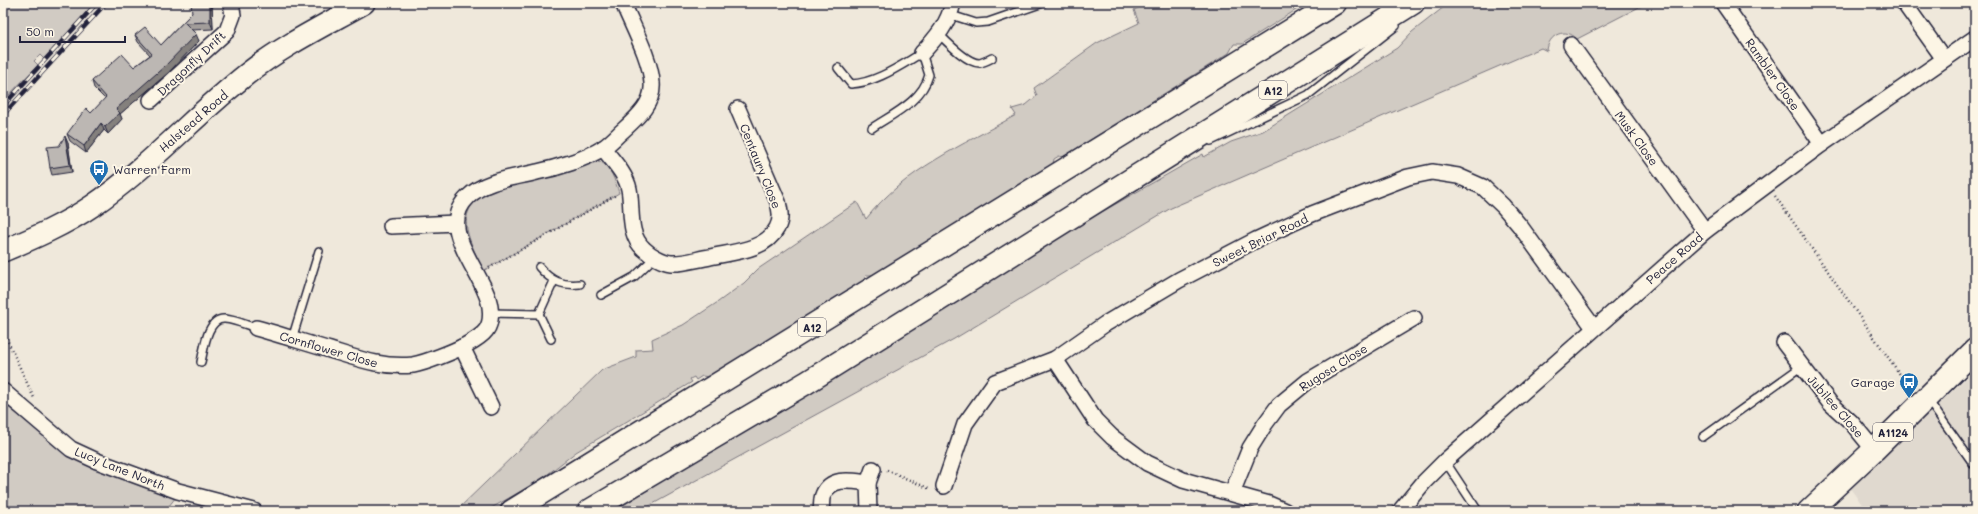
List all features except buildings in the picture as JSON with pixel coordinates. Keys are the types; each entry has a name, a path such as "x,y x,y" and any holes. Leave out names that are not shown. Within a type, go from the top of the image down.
{"main road":[{"name":"A12","path":"512,511 1335,3"},
{"name":"A12","path":"589,511 806,383 1133,178 1414,8"},
{"name":"A1124","path":"1809,511 1924,401 1973,357"}],"street":[{"name":"Dragonfly Drift","path":"151,100 227,30 233,15 231,3"},
{"name":"Halstead Road","path":"3,251 45,233 93,205 247,74 271,57 364,3"},
{"path":"490,314 490,306 460,238 456,223 459,211 467,198 478,188 496,182 559,167 603,148 637,118 651,96 652,83 648,66 623,3"},
{"name":"Rambler Close","path":"1724,3 1822,144"},
{"path":"1904,3 1944,60"},
{"path":"922,53 939,34 952,9"},
{"name":"Peace Road","path":"1400,511 1424,482 1445,461 1705,230 1822,144 1975,38"},
{"name":"Musk Close","path":"1570,45 1705,230"},
{"name":"Centaury Close","path":"603,148 618,167 629,188 633,230 638,244 654,257 670,263 687,262 744,251 765,242 777,229 781,216 778,202 738,109"},
{"name":"Sweet Briar Road","path":"944,486 965,424 995,382 1055,359 1105,324 1178,280 1256,240 1312,214 1408,177 1432,172 1458,176 1483,187 1503,206 1594,328"},
{"path":"391,226 456,223"},
{"name":"Cornflower Close","path":"256,328 372,363 394,366 416,364 462,347 482,336 490,322 490,314"},
{"name":"Rugosa Close","path":"1232,493 1250,448 1279,405 1308,381 1414,318"},
{"name":"Jubilee Close","path":"1784,343 1830,403 1851,422 1874,450"},
{"path":"462,347 491,407"},
{"path":"1055,359 1095,420 1112,437 1147,463 1183,480 1269,504 1285,511"},
{"name":"Lucy Lane North","path":"3,392 71,449 97,461 178,490 254,511"},
{"path":"821,511 823,495 830,486 844,480 870,476 869,511"}],"lane":[{"path":"952,9 976,23 988,22 1042,3"},
{"path":"1133,178 1308,95 1400,22"},
{"path":"939,34 950,46 972,61 979,63 992,58"},
{"path":"838,68 847,81 851,84 857,84 881,76 922,53 929,75 922,91 913,101 872,128"},
{"path":"292,339 319,251"},
{"path":"601,295 634,277 654,257"},
{"path":"539,267 549,279 569,285 580,284"},
{"path":"539,314 554,281"},
{"path":"490,314 539,314"},
{"path":"539,314 551,339"},
{"path":"201,362 210,330 215,322 224,319 256,328"},
{"path":"1703,437 1802,366"},
{"path":"1924,401 1975,466"},
{"path":"1445,461 1478,511"}],"path":[{"path":"1766,185 1924,401"},
{"path":"476,273 607,202 629,188"},
{"path":"3,331 35,401"},
{"path":"870,476 884,469 931,489 934,483 944,486"}],"shaded area":[{"path":"3,3 94,3 44,59 40,55 34,61 38,65 3,101"},
{"path":"1148,3 1307,3 1242,44 1234,44 1229,53 1063,157 1059,156 1054,159 1053,164 874,275 866,275 864,281 709,377 702,376 696,380 694,377 690,379 692,382 576,452 539,481 486,511 456,511 602,370 636,357 636,350 653,349 652,339 683,325 718,302 744,283 758,269 857,202 866,219 898,186 916,172 955,148 1016,115 1012,109 1026,105 1037,96 1034,88 1097,43 1139,23 1134,10"},
{"path":"1449,3 1647,3 1577,39 1568,33 1558,34 1551,40 1547,51 1541,48 1171,208 954,339 640,511 614,511 1023,257 1203,154 1204,157 1231,142 1263,131 1397,48 1412,32"},
{"path":"599,161 610,170 619,193 483,271 468,235 466,224 467,214 472,205 481,196 495,188"},
{"path":"1975,370 1975,511 1867,511 1849,487"},
{"path":"3,403 62,450 176,497 165,511 5,511 3,508"}],"railway":[{"path":"3,106 97,3"},
{"path":"3,115 106,3"}],"place":[{"name":"Warren Farm","path":"99,186"},
{"name":"Garage","path":"1909,399"}]}
